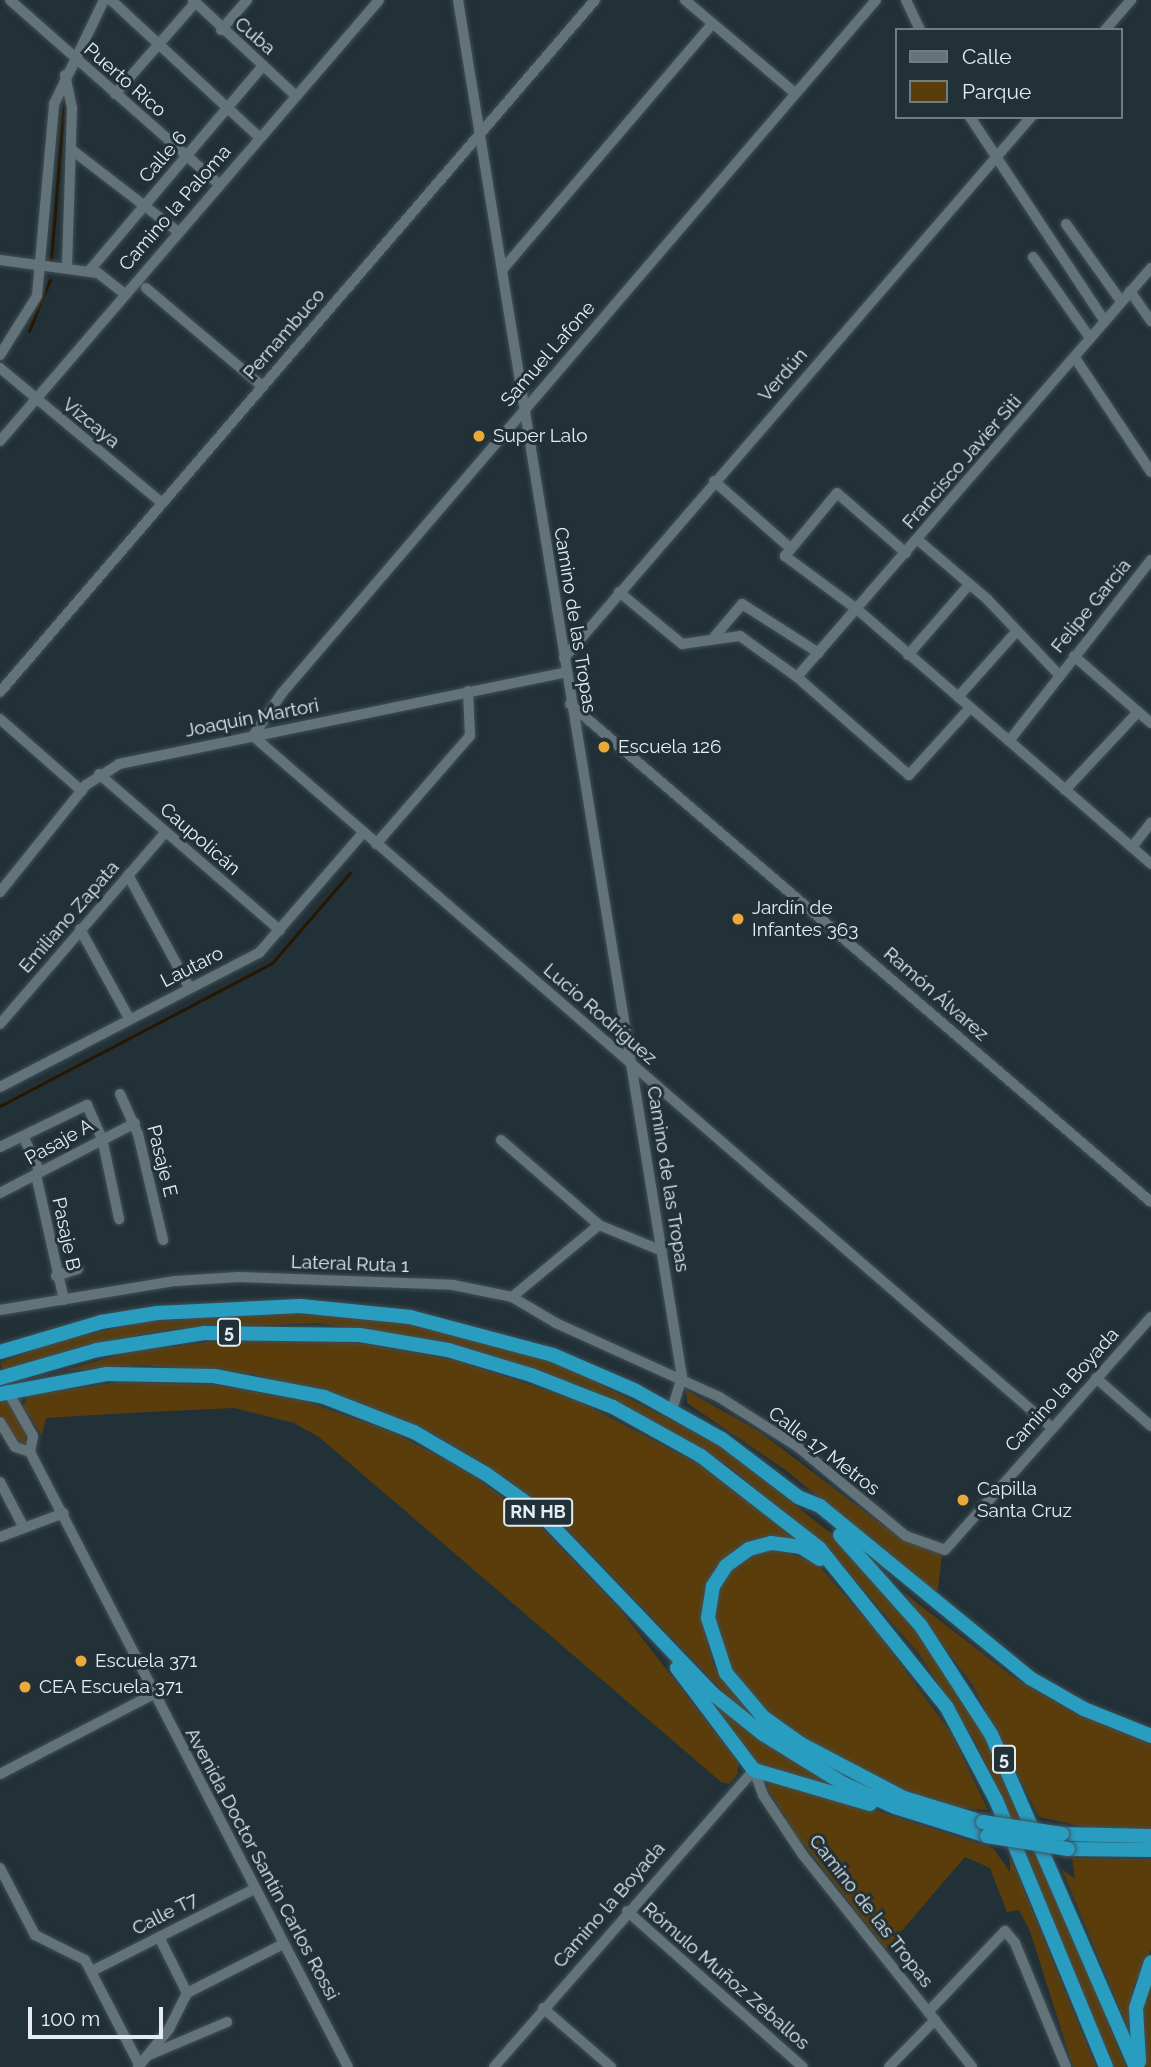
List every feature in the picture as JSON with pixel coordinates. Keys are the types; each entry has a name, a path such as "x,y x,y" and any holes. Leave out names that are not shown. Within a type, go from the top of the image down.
{"highway":[{"path":"0,1352 101,1322 227,1306 369,1311 460,1327 553,1355 672,1410 722,1439 798,1497 820,1506 1030,1678 1084,1709 1151,1736"},
{"name":"5","path":"2,1384 45,1363 149,1340 259,1331 360,1335 477,1357 591,1398 701,1456 796,1527 844,1578 929,1681 979,1764 1106,2067"},
{"path":"0,1341 38,1340"},
{"name":"RN HB","path":"2,1384 90,1376 186,1373 293,1389 373,1415 460,1457 539,1512 663,1642 763,1734 812,1767 895,1807 1068,1849 1151,1850"},
{"name":"5","path":"798,1497 887,1585 975,1705 1026,1805 1138,2067"},
{"path":"844,1578 816,1555 781,1543 760,1545 733,1559 713,1586 708,1618 726,1673 763,1717 810,1749 904,1798 985,1829 1151,1836"},
{"path":"663,1642 754,1770 895,1807"},
{"path":"1138,2067 1136,2008 1151,1962"}],"street":[{"name":"Puerto Rico","path":"10,0 73,59 219,184"},
{"path":"0,355 31,311 42,270 54,104 65,75 104,0"},
{"path":"111,0 260,138"},
{"path":"221,30 247,0"},
{"name":"Camino la Paloma","path":"0,441 177,231 379,0"},
{"name":"Camino de las Tropas","path":"458,0 570,704 682,1377 672,1410"},
{"name":"Pernambuco","path":"0,692 595,0"},
{"path":"685,0 795,93"},
{"name":"Samuel Lafone","path":"253,736 282,694 876,0"},
{"path":"906,0 919,28"},
{"path":"1107,28 1130,0"},
{"path":"115,94 194,2"},
{"name":"Cuba","path":"194,2 221,30 296,96"},
{"path":"502,270 712,24"},
{"name":"Calle 6","path":"89,271 264,66"},
{"path":"65,75 72,150 67,269"},
{"path":"971,119 995,159 1104,320"},
{"name":"Verdún","path":"564,658 714,481 1029,119"},
{"path":"72,150 145,203 177,231"},
{"path":"1066,224 1121,301"},
{"path":"1033,257 1090,338"},
{"path":"0,260 42,270 89,271 108,277 124,293"},
{"name":"Francisco Javier Siti","path":"797,677 858,610 1151,268"},
{"path":"146,288 262,386"},
{"path":"1130,291 1151,321"},
{"path":"1075,358 1151,472"},
{"name":"Vizcaya","path":"0,368 35,400 161,502"},
{"path":"714,481 787,551 1151,864"},
{"path":"787,551 836,493 906,553"},
{"path":"918,540 1059,675"},
{"name":"Felipe García","path":"1009,741 1151,560"},
{"path":"908,655 968,586"},
{"path":"620,592 682,644 715,636 738,636 797,677 909,775 970,708"},
{"path":"715,636 742,604 819,653"},
{"path":"958,697 1015,633"},
{"path":"1074,656 1151,723"},
{"name":"Joaquín Martori","path":"0,892 99,774 139,758 566,672"},
{"path":"376,844 470,736 468,691"},
{"name":"Ramón Álvarez","path":"570,704 1151,1202"},
{"path":"1065,790 1138,712"},
{"path":"0,719 82,791"},
{"name":"Lucio Rodríguez","path":"253,736 1051,1427"},
{"name":"Caupolicán","path":"99,774 280,930"},
{"path":"1132,847 1151,823"},
{"name":"Emiliano Zapata","path":"0,1024 165,833"},
{"name":"Lautaro","path":"0,1087 259,953 363,833"},
{"path":"128,875 189,987"},
{"path":"80,929 129,1018"},
{"name":"Pasaje E","path":"120,1094 135,1124 163,1240"},
{"path":"0,1147 87,1105 102,1138 119,1219"},
{"name":"Pasaje A","path":"0,1193 102,1138 135,1124"},
{"name":"Pasaje B","path":"23,1136 37,1173 56,1276 64,1300"},
{"path":"501,1140 598,1225 662,1251"},
{"path":"512,1297 598,1225"},
{"path":"56,1276 78,1269"},
{"name":"Lateral Ruta 1","path":"0,1310 239,1277 453,1285 512,1297 556,1323 682,1377"},
{"name":"Camino la Boyada","path":"945,1550 1151,1317"},
{"name":"Calle 17 Metros","path":"682,1377 798,1447 905,1536 945,1550"},
{"path":"1096,1378 1151,1426"},
{"name":"Avenida Doctor Santín Carlos Rossi","path":"2,1384 33,1436 30,1452 64,1513 154,1694 348,2067"},
{"name":"Avenida Doctor Santín Carlos Rossi","path":"0,1422 15,1447 30,1452"},
{"path":"0,1482 24,1528"},
{"path":"0,1537 64,1513"},
{"path":"0,1774 154,1694"},
{"name":"Camino de las Tropas","path":"754,1770 763,1795 803,1854 972,2067"},
{"name":"Camino la Boyada","path":"494,2067 626,1911 754,1770"},
{"path":"0,1868 35,1935 78,1954 92,1971 138,2065 147,2056 187,1993 283,1944"},
{"name":"Calle T7","path":"92,1971 254,1889"},
{"name":"Rómulo Muñoz Zeballos","path":"626,1911 803,2067"},
{"path":"889,2067 998,1932 1008,1933 1015,1943 1066,2067"},
{"path":"159,1937 187,1993"},
{"path":"543,2008 611,2067"},
{"path":"147,2056 227,2022"}],"green space":[{"path":"283,1311 399,1321 558,1363 718,1444 833,1535 929,1646 986,1736 1026,1821 1012,1819 975,1741 919,1654 823,1543 727,1465 586,1388 455,1345 317,1323 172,1329 86,1345 3,1371 0,1363 54,1342 139,1323"},
{"path":"226,1340 360,1343 454,1360 576,1400 699,1464 795,1538 746,1543 718,1566 701,1616 714,1666 757,1717 795,1746 871,1788 798,1751 737,1706 564,1526 485,1464 432,1433 351,1400 252,1374 141,1365 62,1371 129,1352"},
{"path":"121,1382 216,1385 304,1401 392,1432 467,1471 537,1523 618,1607 738,1762 738,1774 729,1784 721,1782 319,1437 294,1423 234,1408 128,1413 46,1418 42,1435 23,1407 28,1395"},
{"path":"686,1390 760,1432 898,1537 942,1553 938,1589 932,1592 787,1471 687,1403"},
{"path":"6,1399 26,1430 25,1443 18,1443 0,1414 0,1401"},
{"path":"778,1548 818,1565 877,1632 951,1733 988,1810 962,1808 900,1789 808,1741 764,1709 735,1679 714,1629 716,1597 728,1572 754,1552"},
{"path":"903,1592 1013,1677 1071,1711 1151,1744 1151,1829 1095,1829 1039,1817 972,1684"},
{"path":"703,1693 837,1787 758,1764"},
{"path":"777,1779 993,1848 1010,1872 1010,1856 1096,2067 1073,2067 1030,1931 1019,1910 1007,1912 990,1868 965,1857 886,1949 797,1836 767,1788 770,1780"},
{"path":"1025,1852 1041,1856 1126,2067 1113,2067"},
{"path":"1072,1858 1151,1859 1151,1950 1134,1985 1128,2029 1062,1869 1075,1879"},
{"path":"1151,1975 1151,2067 1146,2067 1139,2025"}],"waterway":[{"path":"51,260 64,103"},
{"path":"29,331 50,280"},
{"path":"0,1106 272,963 350,873"}],"place":[{"name":"Super Lalo","path":"479,436"},
{"name":"Escuela 126","path":"604,747"},
{"name":"Jardín de Infantes 363","path":"738,919"},
{"name":"Capilla Santa Cruz","path":"963,1500"},
{"name":"Escuela 371","path":"81,1661"},
{"name":"CEA Escuela 371","path":"25,1687"}]}
